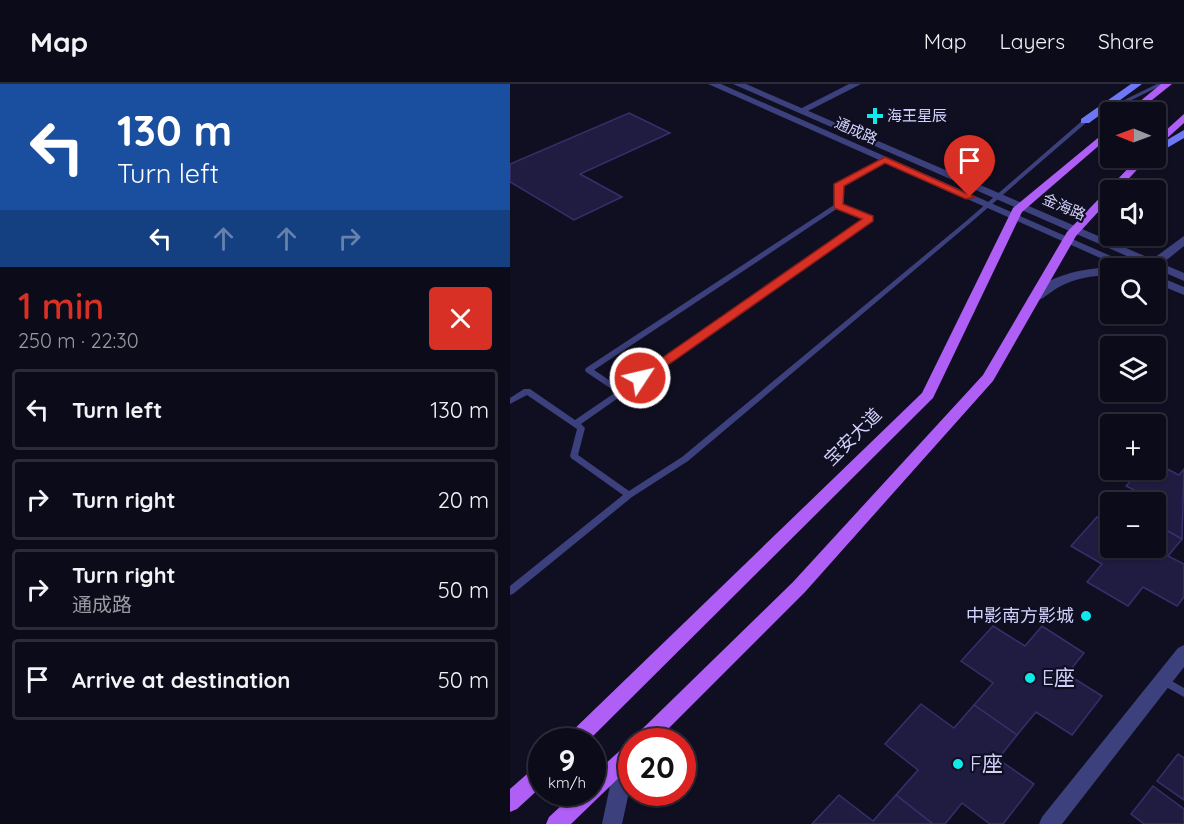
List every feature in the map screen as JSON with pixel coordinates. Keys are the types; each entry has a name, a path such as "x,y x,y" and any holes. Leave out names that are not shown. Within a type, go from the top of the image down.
{"main road":[{"path":"1085,121 1137,84"},
{"path":"1144,102 1167,84"},
{"path":"1166,135 1184,117"},
{"path":"1166,145 1184,134"},
{"name":"宝安大道","path":"588,728 928,395 1017,212 1100,140"},
{"path":"1122,180 1134,168"},
{"path":"656,728 799,587 988,378 1072,235 1100,204"},
{"path":"606,777 618,765"},
{"path":"510,802 528,786"},
{"path":"556,824 575,806"}],"street":[{"name":"通成路","path":"713,84 988,205"},
{"name":"通成路","path":"738,84 998,196"},
{"path":"801,111 856,84"},
{"name":"金海路","path":"998,196 1017,212"},
{"name":"金海路","path":"988,205 1017,212 1137,258"},
{"name":"金海路","path":"1072,235 1114,258"},
{"path":"1162,258 1184,240"},
{"name":"金海路","path":"1166,269 1184,277"},
{"path":"1035,298 1043,290 1065,278 1100,272"},
{"path":"1166,284 1184,291"},
{"path":"1049,824 1184,653"},
{"path":"612,824 618,800"}],"lane":[{"path":"510,591 629,495 685,459 1085,121 1161,84"},
{"path":"837,206 839,184 885,160"},
{"path":"621,392 590,370 837,206"},
{"path":"575,424 870,219 837,206"},
{"path":"510,401 526,391 581,428 574,456 629,495"},
{"path":"1163,680 1184,693"}],"building":[{"path":"629,113 670,133 580,174 622,197 574,220 510,182 510,164"},
{"path":"1166,468 1179,475 1184,469 1182,539 1166,530 1166,492 1138,492 1126,486 1131,480 1166,480"},
{"path":"1097,517 1100,519 1100,558 1166,558 1166,530 1182,539 1168,556 1184,564 1184,597 1177,606 1143,587 1128,606 1087,582 1102,564 1071,546"},
{"name":"E座","path":"993,626 1025,646 1042,626 1084,653 1067,674 1102,696 1072,735 1036,712 1017,735 974,705 993,683 961,661"},
{"name":"F座","path":"921,704 954,728 974,705 1017,735 998,759 1034,784 1003,824 990,824 962,803 945,824 933,824 896,795 918,770 885,744"},
{"path":"1178,754 1184,758 1184,800 1157,781"},
{"path":"1153,786 1184,809 1184,824 1144,824 1131,814"},
{"path":"839,795 873,821 896,795 933,824 812,824"}],"place":[{"name":"海王星辰","path":"875,116"},
{"name":"中影南方影城","path":"1086,616"},
{"name":"E座","path":"1030,678"},
{"name":"F座","path":"958,764"}],"route":[{"path":"640,378 870,219 837,206 839,184 885,160 970,197"}]}
